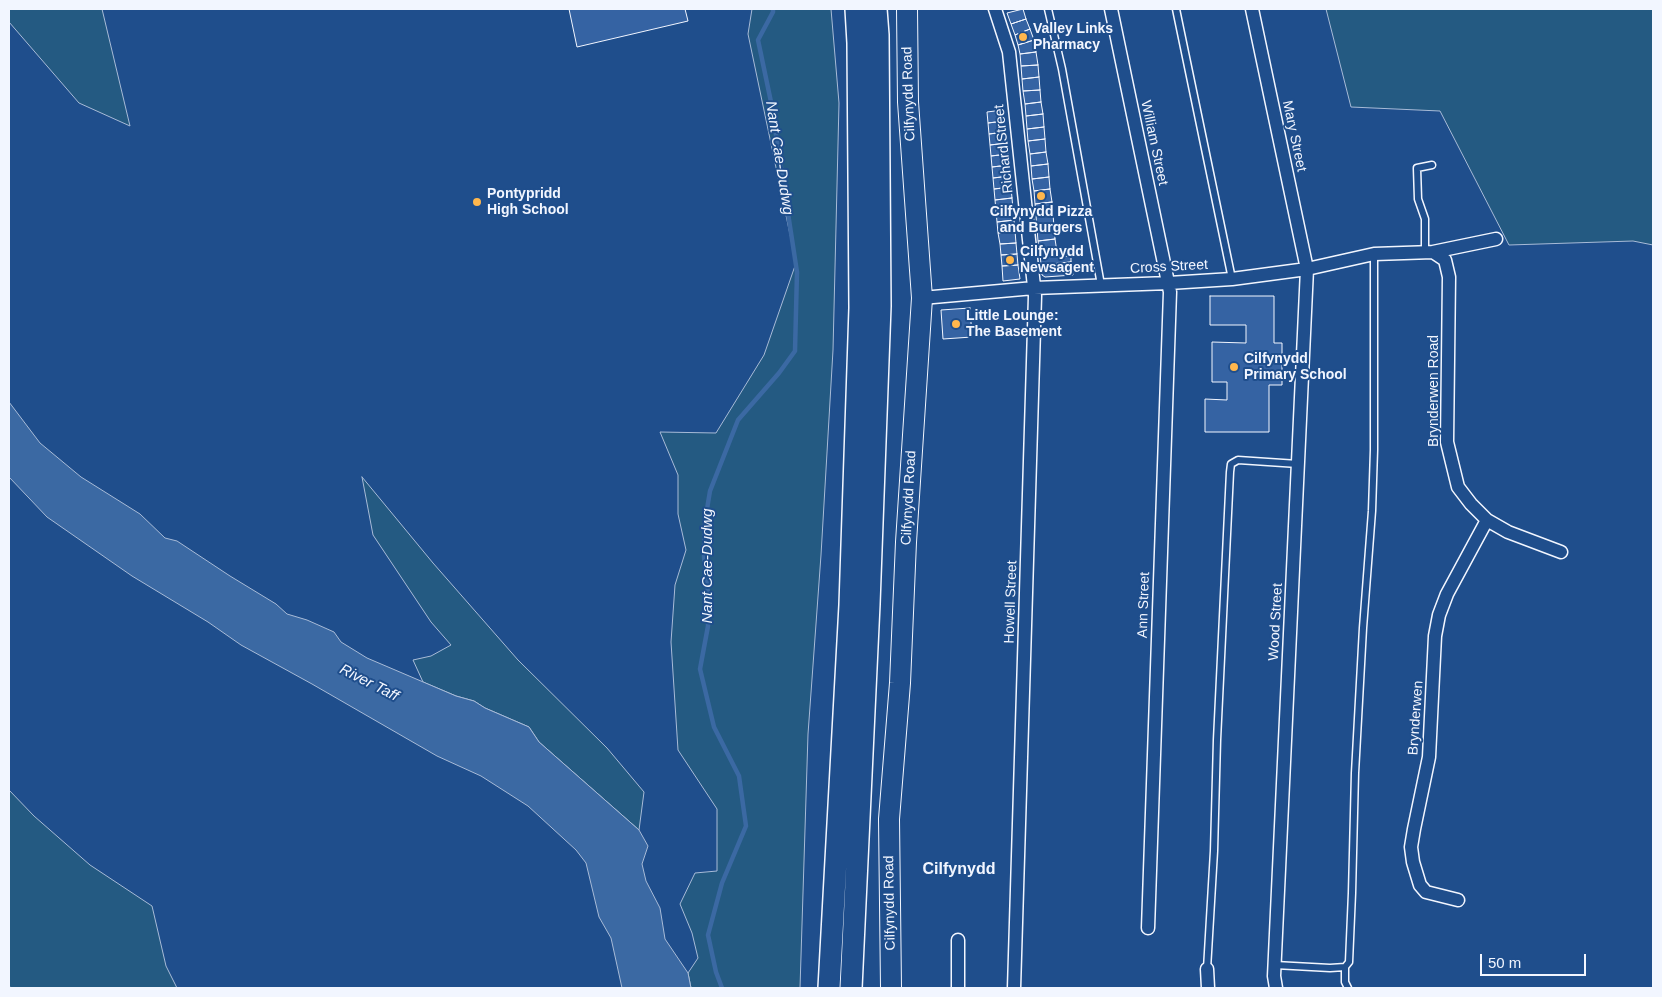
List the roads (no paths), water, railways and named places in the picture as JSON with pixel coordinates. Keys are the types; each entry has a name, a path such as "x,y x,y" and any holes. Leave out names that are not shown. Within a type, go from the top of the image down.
{"highway":[{"path":"829,988 850,605 860,318 858,44 856,9"},
{"path":"851,988 869,604 880,306 878,35 876,9"}],"main road":[{"name":"Cilfynydd Road","path":"891,988 889,819 900,683 906,542 922,298 908,102 907,9"}],"street":[{"name":"Richard Street","path":"995,9 1009,52 1034,288"},
{"name":"William Street","path":"1111,9 1169,283"},
{"name":"Mary Street","path":"1252,9 1307,269"},
{"name":"Cross Street","path":"922,298 1034,288 1232,279 1307,269 1374,254 1425,252 1496,239"},
{"name":"Brynderwen Road","path":"1425,252 1445,260 1449,277 1447,442 1458,487 1487,520 1508,532 1561,552"},
{"name":"Wood Street","path":"1275,976 1307,269"},
{"name":"Ann Street","path":"1148,928 1169,283"},
{"name":"Howell Street","path":"1014,988 1034,288"},
{"name":"Brynderwen","path":"1458,900 1426,892 1420,886 1411,847 1429,757 1435,636 1439,615 1446,594 1487,520"},
{"path":"958,940 958,988"},
{"path":"1208,969 1208,988"}],"lane":[{"path":"1048,9 1062,69 1101,285"},
{"path":"1176,9 1232,279"},
{"path":"1425,252 1424,219 1418,200 1418,168 1432,165"},
{"path":"1348,988 1345,982 1345,967 1349,962 1355,773 1372,502 1374,254"},
{"path":"1208,969 1231,464 1238,460 1298,464"},
{"path":"1275,976 1345,967"}],"water":[{"name":"River Taff","path":"9,402 40,443 81,477 140,514 165,538 177,541 276,604 287,614 307,620 334,632 341,642 367,658 456,696 474,701 485,708 529,727 539,742 639,830 648,846 642,864 646,881 660,908 665,939 688,973 691,988 622,988 611,938 599,917 586,863 576,850 528,806 481,776 437,756 241,645 208,622 132,576 47,517 9,477"}],"waterway":[{"name":"Nant Cae-Dudwg","path":"722,988 716,972 708,935 722,883 746,826 739,776 714,727 700,669 708,626 708,594 704,557 705,521 710,491 738,420 779,373 795,351 797,272 771,102 758,40 773,9"}],"place":[{"name":"Valley Links Pharmacy","path":"1023,37"},
{"name":"Cilfynydd Pizza and Burgers","path":"1041,196"},
{"name":"Pontypridd High School","path":"477,202"},
{"name":"Cilfynydd Newsagent","path":"1010,260"},
{"name":"Little Lounge: The Basement","path":"956,324"},
{"name":"Cilfynydd Primary School","path":"1234,367"}],"district":[{"name":"Cilfynydd","path":"959,870"}]}
